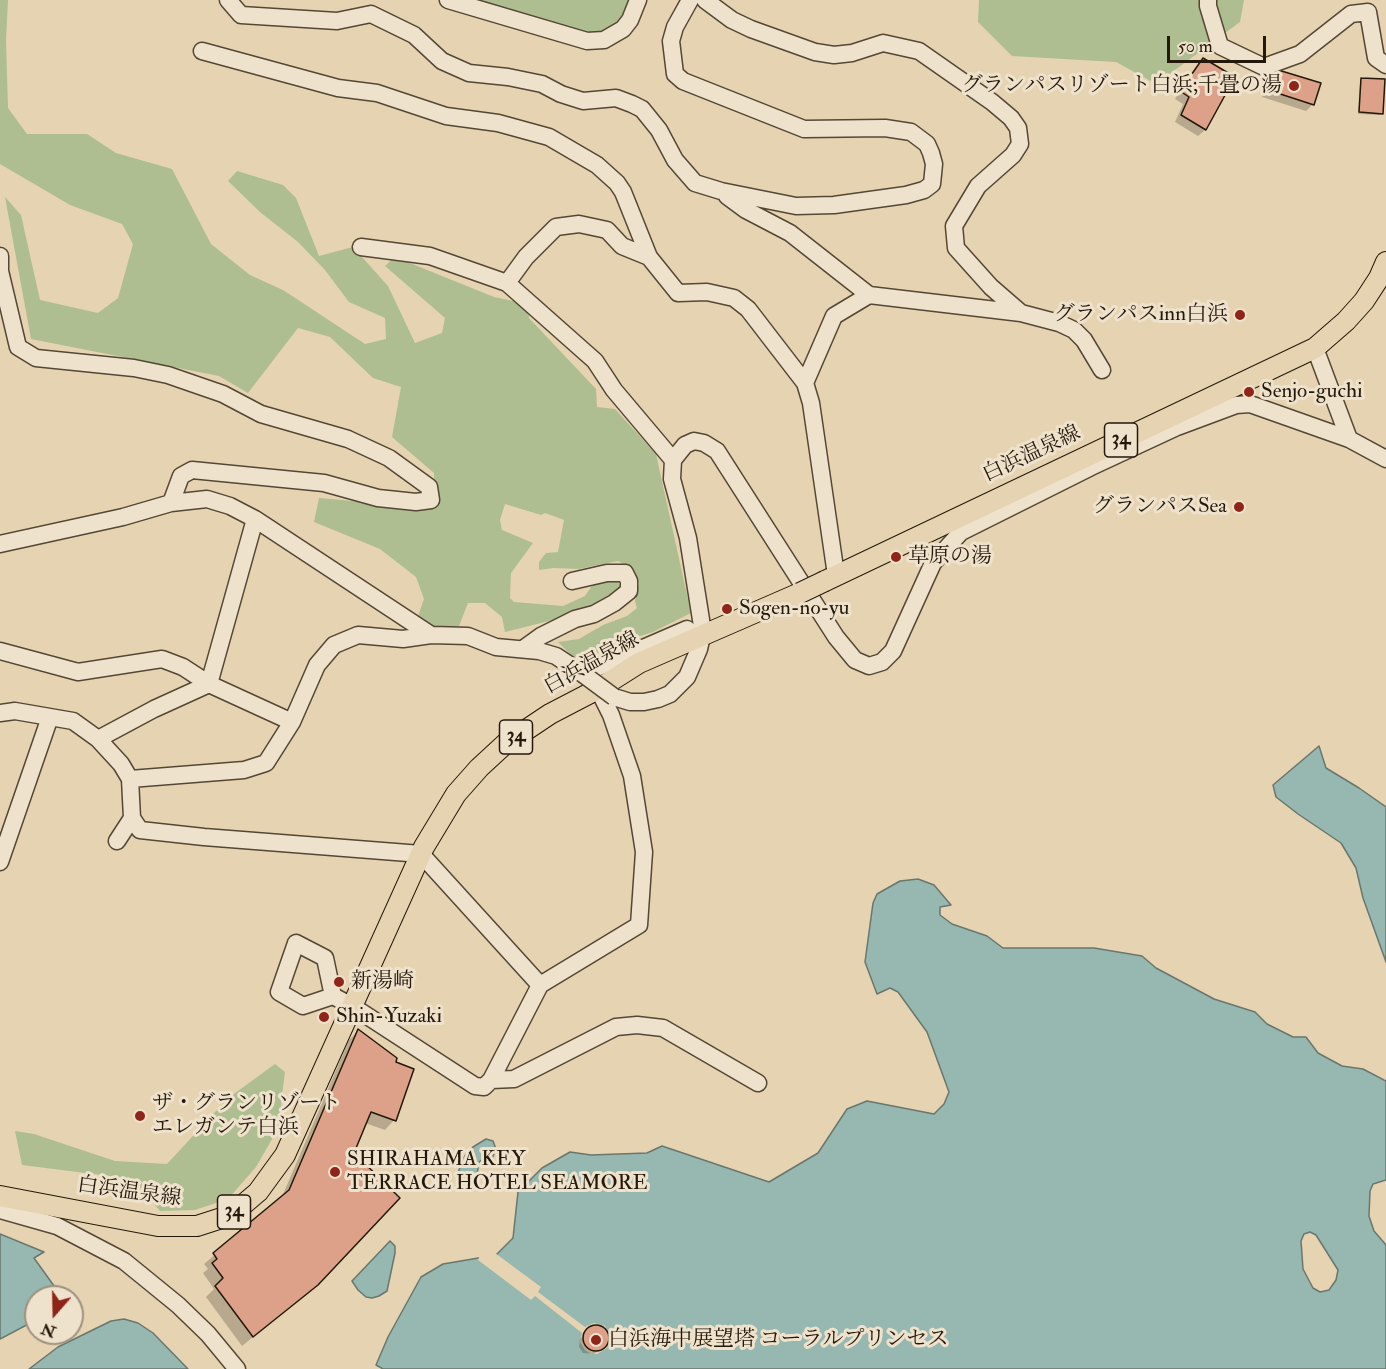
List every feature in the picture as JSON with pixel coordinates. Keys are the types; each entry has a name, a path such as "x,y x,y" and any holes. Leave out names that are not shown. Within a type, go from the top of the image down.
{"main road":[{"name":"白浜温泉線","path":"0,1196 158,1226 197,1226 231,1215 258,1192 285,1155 421,855 450,803 479,768 505,744 550,714 606,693 639,663 800,593 1315,348 1364,302 1386,262"}],"street":[{"path":"228,0 241,15 337,21 371,14 414,35 442,61 470,73 542,84 561,94 583,101 616,98 632,104 642,109 659,130 675,160 695,183 722,191 796,206 834,205 879,200 924,190 932,184 934,164 927,144 910,132 885,128 804,129 683,81 675,75 671,41 675,27 690,0"},
{"path":"447,0 587,41 604,40 622,29 633,15 638,0"},
{"path":"705,0 732,20 751,29 815,52 834,55 852,53 883,43 918,51 992,102 1011,118 1018,128 1020,144 1013,155 978,186 954,226 956,248 991,287 1021,313"},
{"path":"1208,0 1220,46 1264,67 1300,54 1351,14 1368,12 1376,58 1386,65"},
{"path":"202,51 338,88 377,93 446,116 498,123 549,137 597,165 617,183 623,192 649,257 678,293 707,292 734,298 748,309 805,383 811,404 831,578"},
{"path":"722,191 746,210 790,233 868,294 1021,313 1059,323 1074,330 1084,340 1102,370"},
{"path":"507,283 526,257 556,227 579,224 607,230 622,246 649,257"},
{"path":"361,246 430,256 507,283 595,361 614,390 673,460"},
{"path":"0,256 0,271 18,347 36,358 134,368 168,375 223,394 261,414 348,439 389,458 429,486 431,500 416,502 378,498 324,483 192,470 181,476 171,503"},
{"path":"805,383 834,316 868,294"},
{"path":"1315,348 1348,439"},
{"path":"130,779 244,770 266,763 292,722 317,665 334,645 358,635 403,639 431,635 468,636 496,647 539,651 556,656 606,693 630,702 644,702 670,694 687,677 693,665 700,637 688,538 672,479 673,460 685,446 694,441 704,443 717,451 836,637 855,660 869,666 882,662 893,651 933,563 961,532 1176,427 1236,405 1250,404 1348,439 1386,459"},
{"path":"0,544 123,517 171,503 207,499 230,506 255,519 431,635"},
{"path":"98,739 154,709 209,684 255,519"},
{"path":"523,649 541,636 575,619 594,614 629,591 629,581 624,573 607,573 572,581"},
{"path":"583,674 687,629 700,637"},
{"path":"0,651 78,672 162,659 183,667 209,684 292,722"},
{"path":"333,996 475,1086 484,1087 491,1080 540,985 639,925 644,852 632,776 611,715 606,693"},
{"path":"0,713 15,711 73,721 98,739 121,764 130,779 132,818 140,830 421,855 540,985"},
{"path":"0,862 50,717"},
{"path":"117,841 132,818"},
{"path":"491,1080 514,1079 616,1027 637,1025 663,1028 758,1083"},
{"path":"0,1210 57,1226 124,1261 178,1305 208,1334 237,1369"}],"green space":[{"path":"0,0 8,0 6,41 8,108 27,134 87,134 116,153 172,169 211,244 250,275 283,290 365,344 386,339 385,318 349,302 325,270 298,242 260,212 228,181 237,171 283,185 296,198 319,256 353,247 388,286 415,343 442,333 445,318 385,266 395,257 494,297 528,304 529,318 596,389 597,407 615,409 656,454 691,613 653,632 609,646 580,664 558,642 579,639 603,625 627,616 637,608 635,601 639,583 631,568 618,561 579,569 539,570 539,562 546,553 558,552 564,520 505,504 500,520 502,530 533,543 511,573 510,598 514,602 563,606 585,596 596,580 617,579 620,587 616,593 585,612 505,632 502,617 485,603 468,603 459,626 434,628 417,619 424,599 416,577 380,549 314,522 319,498 435,508 434,473 392,437 401,387 373,378 330,337 298,328 248,393 219,376 31,339 5,197 21,215 40,300 98,313 118,298 133,244 122,224 70,205 0,164"},
{"path":"474,0 633,0 618,24 606,32 585,35"},
{"path":"979,0 1244,0 1240,22 1156,84 1116,62 1012,56 978,22"},
{"path":"275,1064 285,1072 281,1103 283,1120 256,1167 228,1199 195,1210 160,1211 133,1179 22,1165 15,1131 34,1134 115,1161 167,1164 227,1099"}],"water":[{"path":"1319,746 1326,768 1386,807 1386,962 1363,898 1356,868 1341,843 1276,797 1273,785"},
{"path":"918,879 934,885 951,905 940,907 940,915 952,924 987,936 1003,948 1094,948 1142,956 1156,968 1214,999 1255,1012 1267,1024 1293,1037 1306,1037 1318,1053 1342,1066 1363,1069 1386,1081 1386,1180 1373,1184 1370,1191 1369,1216 1374,1231 1386,1245 1386,1369 383,1369 376,1365 388,1337 421,1277 443,1264 496,1255 513,1238 518,1192 542,1168 570,1152 591,1155 647,1153 662,1146 769,1182 818,1153 847,1109 867,1101 934,1114 944,1104 949,1092 927,1032 898,992 890,988 877,994 865,962 873,903 877,894 900,881","holes":["1310,1232 1316,1235 1338,1270 1336,1280 1329,1290 1320,1292 1313,1288 1303,1269 1301,1241 1304,1234"]},
{"path":"486,1139 493,1141 496,1149 492,1159 488,1161 483,1159 479,1162 477,1175 469,1180 461,1179 458,1173 463,1158 473,1147"},
{"path":"0,1234 44,1252 34,1258 53,1285 24,1285 24,1326 0,1339"},
{"path":"390,1241 395,1246 395,1253 387,1291 372,1298 366,1297 352,1281"},
{"path":"124,1319 138,1323 153,1333 188,1369 29,1369 62,1345 84,1345 84,1334 111,1321"}],"pier":[{"path":"495,1253 541,1287 538,1292 585,1327 594,1323 605,1326 611,1338 607,1348 597,1354 591,1354 585,1350 580,1342 582,1333 535,1296 531,1300 478,1260 480,1255"}],"building":[{"path":"1203,58 1235,77 1206,130 1181,115 1189,97 1180,91"},
{"name":"グランパスリゾート白浜;千畳の湯","path":"1275,69 1321,83 1314,105 1268,90"},
{"path":"1361,78 1385,79 1383,114 1359,112"},
{"name":"SHIRAHAMA KEY TERRACE HOTEL SEAMORE","path":"358,1029 397,1058 396,1062 414,1069 396,1121 371,1112 354,1153 400,1198 318,1285 253,1337 215,1286 223,1278 212,1263 217,1259 213,1253 289,1190"},
{"name":"白浜海中展望塔 コーラルプリンセス","path":"596,1325 605,1329 609,1338 605,1347 596,1351 587,1347 583,1338 587,1329"}],"place":[{"name":"グランパスリゾート白浜;千畳の湯","path":"1294,86"},
{"name":"グランパスinn白浜","path":"1240,315"},
{"name":"Senjo-guchi","path":"1249,392"},
{"name":"グランパスSea","path":"1239,507"},
{"name":"草原の湯","path":"896,557"},
{"name":"Sogen-no-yu","path":"727,609"},
{"name":"新湯崎","path":"339,982"},
{"name":"Shin-Yuzaki","path":"324,1017"},
{"name":"ザ・グランリゾート エレガンテ白浜","path":"140,1116"},
{"name":"SHIRAHAMA KEY TERRACE HOTEL SEAMORE","path":"335,1172"},
{"name":"白浜海中展望塔 コーラルプリンセス","path":"596,1340"}]}
